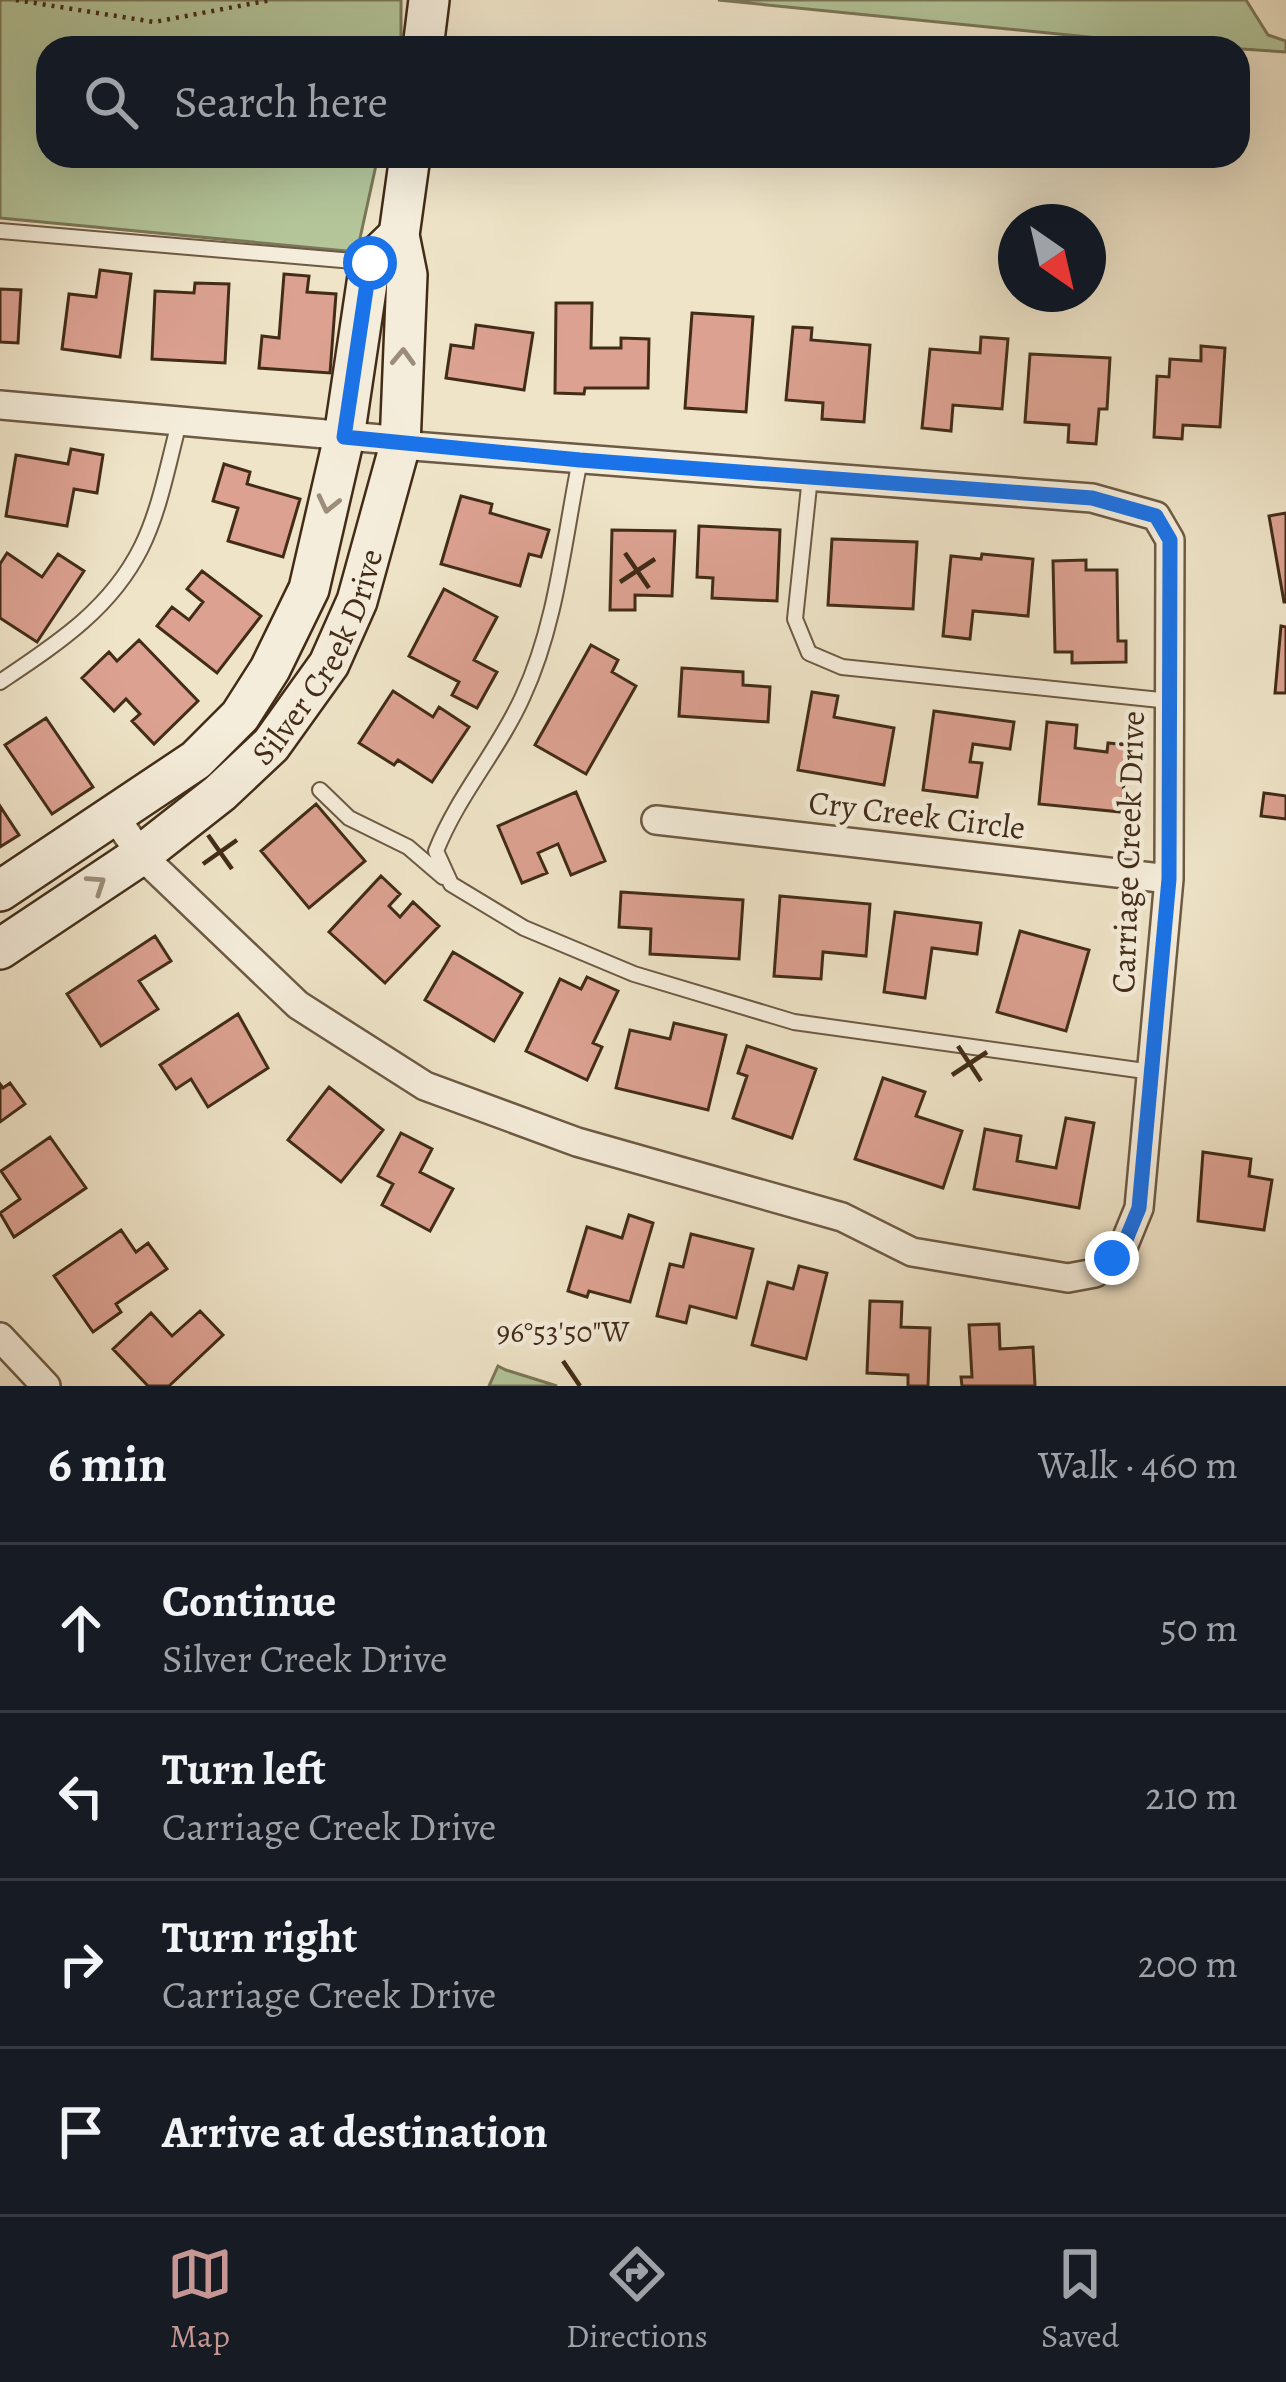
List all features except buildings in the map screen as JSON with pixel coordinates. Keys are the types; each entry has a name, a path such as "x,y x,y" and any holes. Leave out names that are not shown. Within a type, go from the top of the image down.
{"street":[{"path":"424,36 429,0"},
{"name":"Silver Creek Drive","path":"0,950 141,856 220,794 271,746 329,664 357,601 400,445 406,275 399,235 408,168"},
{"path":"370,263 399,235"},
{"name":"Silver Creek Drive","path":"0,891 196,760 240,716 270,669 309,589 344,437 370,263"},
{"name":"Carriage Creek Drive","path":"0,405 400,445 1092,498 1156,516 1170,540 1169,879 1139,1208 1123,1247 1095,1273 1068,1278 912,1252 842,1217 577,1142 425,1086 298,1005 141,856 114,815"},
{"name":"Cry Creek Circle","path":"656,820 1169,879"},
{"path":"0,1337 46,1386"}],"lane":[{"path":"0,231 370,263"},
{"path":"0,682 79,626 117,586 142,548 179,423"},
{"path":"452,884 436,850 448,820 522,699 541,648 580,460"},
{"path":"810,477 795,619 809,653 842,667 1170,701"},
{"path":"320,790 350,818 422,857 452,884 524,928 634,974 794,1022 1152,1072"}],"path":[{"path":"16,0 154,22 271,0"}],"green space":[{"path":"0,0 401,0 401,36 36,36 36,168 375,168 357,252 0,218"},
{"path":"718,0 1246,0 1268,35 1286,41 1286,52 1250,50 1250,36 1079,36"},
{"path":"498,1366 506,1370 557,1386 489,1386"}],"route":[{"path":"370,263 344,437 580,460 1092,498 1156,516 1170,540 1169,879 1139,1208 1123,1247 1112,1258"}]}
